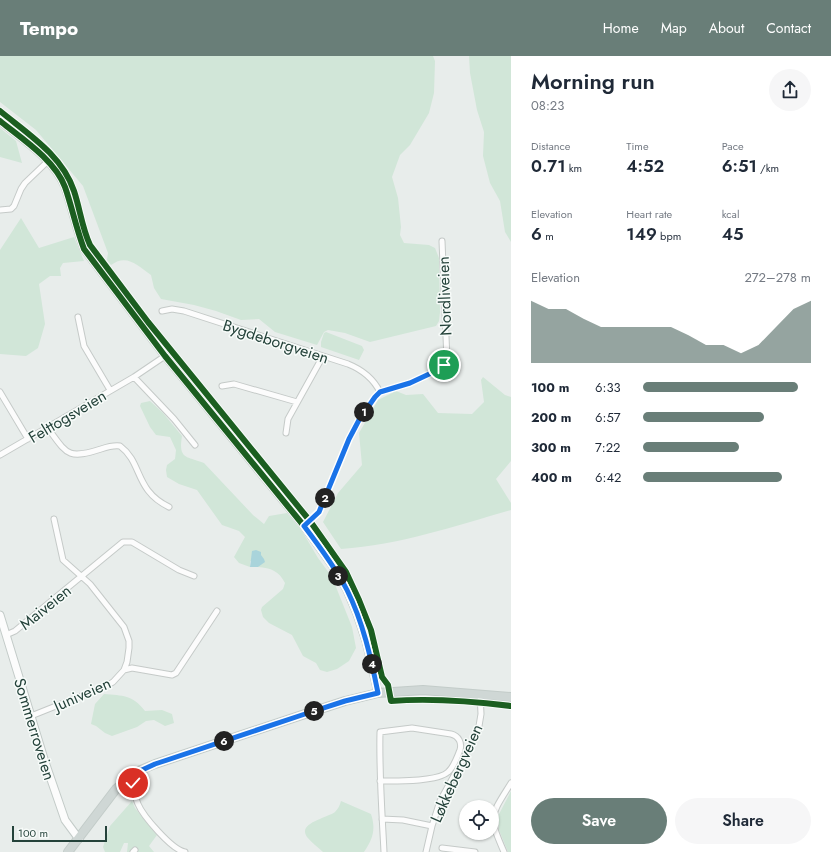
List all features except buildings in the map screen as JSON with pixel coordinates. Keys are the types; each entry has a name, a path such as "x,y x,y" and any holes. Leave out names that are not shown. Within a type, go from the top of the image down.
{"main road":[{"path":"68,852 116,789 131,776 155,764 345,701 378,693 423,690 511,697"}],"street":[{"path":"0,121 34,149 59,175 64,186 77,232 84,248 165,356 304,526 332,565 347,590 357,614 366,641 378,693"},
{"path":"0,210 11,209 14,206 25,183 47,162"},
{"name":"Nordliveien","path":"380,392 410,383 442,368 446,364 442,241"},
{"name":"Bygdeborgveien","path":"162,311 172,309 184,311 360,368 376,383 380,392"},
{"path":"78,317 84,346 110,390"},
{"name":"Felttogsveien","path":"0,455 134,377 165,356"},
{"path":"286,433 288,419 323,356"},
{"path":"134,377 174,419 195,445"},
{"path":"222,386 234,384 297,402"},
{"path":"0,392 28,439"},
{"path":"304,526 319,512 352,433 366,409 380,392"},
{"path":"47,427 61,446 71,454 81,454 110,446 120,446 131,458 148,492 159,502 169,507"},
{"name":"Maiveien","path":"54,519 63,560 90,584 124,627 129,641 127,662 124,670"},
{"name":"Maiveien","path":"6,635 15,632 123,542 127,541 136,544 179,570 194,576"},
{"name":"Juniveien","path":"31,716 106,686 116,679 124,670 132,668 168,674 176,672 181,667 217,611"},
{"name":"Sommerroveien","path":"0,615 45,762 65,820 78,839"},
{"name":"Løkkebergveien","path":"426,852 432,826 443,795 478,732 481,721 480,694"},
{"path":"380,781 433,778 446,773 451,768 460,750 461,747 459,738 452,734 412,728 380,732 380,781 384,852"},
{"path":"131,776 138,806 166,841 185,852"},
{"path":"504,852 495,830 493,818 496,806 511,783"},
{"path":"382,819 403,820 432,826"},
{"path":"442,848 476,852"}],"green space":[{"path":"0,56 433,56 435,61 434,93 429,113 410,145 400,155 392,177 398,198 401,227 400,235 404,243 429,245 435,248 439,258 440,312 439,321 436,326 370,342 345,333 328,330 324,332 317,345 275,332 259,319 241,320 194,305 161,299 154,288 151,275 137,265 132,262 122,260 111,265 107,260 108,253 83,186 36,130 0,102"},
{"path":"469,56 511,56 511,242 505,232 500,201 490,183 483,156 484,132 477,110 470,73"},
{"path":"0,128 16,141 22,163 0,157"},
{"path":"21,218 39,248 74,237 84,261 63,263 60,268 61,276 50,276 39,284 45,324 38,348 26,356 0,354 0,250"},
{"path":"326,332 362,346 364,350 359,360 321,347 324,333"},
{"path":"483,377 505,395 511,397 511,461 496,479 511,503 511,510 406,539 363,547 341,549 323,522 338,493 362,465 359,433 378,400 396,391 406,395 423,394 438,413 472,414 484,402 481,380"},
{"path":"150,401 163,413 182,436 181,449 185,456 204,463 253,515 264,524 269,516 287,513 302,531 318,558 332,577 352,627 356,648 349,661 337,669 327,672 320,670 316,663 303,656 292,635 269,623 263,617 261,610 262,607 283,589 285,583 283,579 271,569 258,567 259,566 250,561 250,567 239,563 234,557 245,537 239,531 222,525 197,490 179,484 167,477 167,465 175,459 176,450 170,437 156,435 150,427 140,406 141,403"},
{"path":"104,694 127,697 136,701 145,711 162,710 172,714 174,723 165,726 154,720 146,721 137,727 112,736 91,724 95,704"},
{"path":"511,791 511,852 508,852 499,830 499,814"},
{"path":"132,801 135,808 157,835 149,846 154,852 127,852 128,843 124,843 120,852 105,852 103,847 110,826"},
{"path":"341,801 371,814 373,819 373,834 370,843 364,852 323,852 307,837 305,832 306,828 314,822 335,812"}],"water":[{"path":"256,550 261,552 265,562 258,567 250,567 252,551"}],"cycle path":[{"path":"0,111 33,137 53,156 69,178 90,245 148,322 310,521 346,572 371,630 382,677 388,685 391,701 451,700 511,706"},
{"path":"0,121 37,150 54,168 65,187 84,249 165,356 304,526 332,565 347,590 357,614 366,641 378,693"}],"route":[{"path":"133,783 131,776 136,772 155,764 345,701 378,693 366,641 347,590 319,545 304,526 319,512 349,439 359,420 375,397 380,392 410,383 442,368 444,365"}]}
